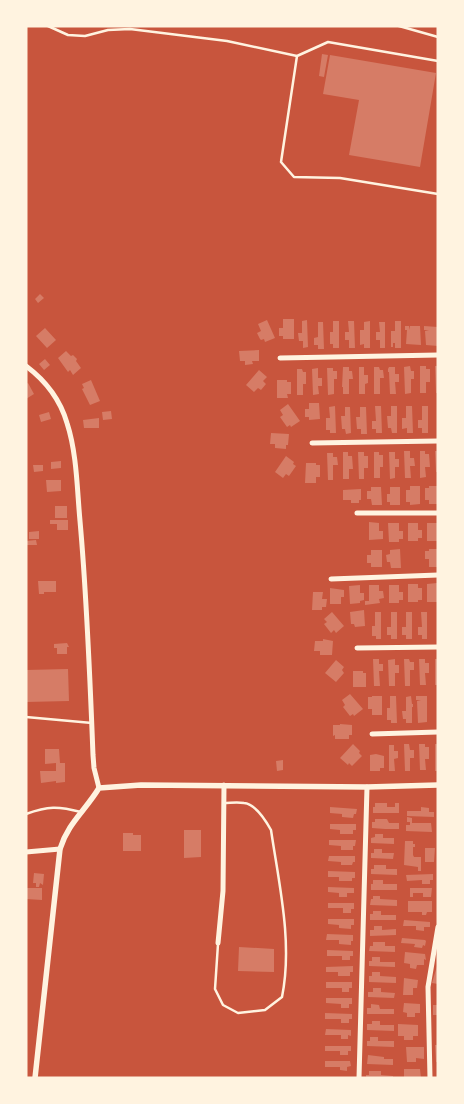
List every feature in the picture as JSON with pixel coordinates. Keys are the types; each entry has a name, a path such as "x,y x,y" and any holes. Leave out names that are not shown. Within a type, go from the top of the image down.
{"street":[{"path":"280,358 438,355"},
{"path":"26,366 38,375 55,396 67,423 72,441 87,619 94,768 99,788"},
{"path":"312,443 438,441"},
{"path":"357,513 438,513"},
{"path":"331,578 438,575"},
{"path":"357,648 438,648"},
{"path":"372,734 438,732"},
{"path":"35,1078 60,849 66,831 99,788 141,785 366,787 438,785"},
{"path":"218,942 223,891 224,785"},
{"path":"358,1078 366,787"},
{"path":"26,852 60,849"},
{"path":"430,1078 428,988 438,927"}],"lane":[{"path":"48,26 68,35 85,36 108,30 130,29 227,41 297,56 328,42 438,61"},
{"path":"399,26 438,36"},
{"path":"297,56 281,162 294,177 340,178 438,194"},
{"path":"26,717 92,723"},
{"path":"218,942 214,989 223,1005 238,1013 265,1010 282,996 286,978 284,926 271,830 251,805 224,803"},
{"path":"26,814 52,807 62,807 81,812"}],"building":[{"path":"322,54 328,55 324,77 319,76"},
{"path":"330,55 436,73 420,167 349,155 359,100 323,94"},
{"path":"40,294 44,298 38,303 35,299"},
{"path":"283,319 294,319 294,339 283,339 283,336 279,336 279,328 283,328"},
{"path":"267,320 275,338 265,342 264,339 260,339 257,333 261,331 258,324"},
{"path":"307,320 308,347 303,348 303,341 299,341 298,333 302,333 302,321"},
{"path":"333,321 339,321 339,348 333,348 333,344 330,344 330,332 333,332"},
{"path":"348,321 354,321 355,348 349,348 349,340 345,340 345,332 349,332"},
{"path":"370,321 370,348 364,348 364,344 360,345 360,330 364,330 364,322"},
{"path":"395,321 401,321 401,348 395,348 395,343 391,347 391,331 395,331"},
{"path":"318,322 323,322 324,349 318,349 318,345 314,345 314,338 318,337"},
{"path":"379,322 385,322 385,348 380,348 380,340 376,340 376,332 380,332"},
{"path":"405,326 409,326 409,330 410,326 420,326 421,345 406,344 407,330 405,330"},
{"path":"424,326 438,327 438,346 426,345 425,331 429,330 424,330"},
{"path":"45,328 56,340 47,348 36,336"},
{"path":"259,350 259,361 252,361 253,364 245,365 245,361 240,361 239,351"},
{"path":"66,351 77,359 76,361 81,368 73,375 70,370 68,372 58,358"},
{"path":"45,359 50,365 44,370 39,364"},
{"path":"410,366 411,371 414,371 414,379 411,379 411,393 405,394 404,367"},
{"path":"420,366 426,366 426,369 430,369 430,382 426,382 426,393 420,393"},
{"path":"435,366 438,366 438,393 436,393"},
{"path":"343,367 349,367 349,371 352,371 353,379 349,379 349,394 343,394"},
{"path":"359,367 364,367 364,375 368,375 368,383 365,384 365,394 359,394"},
{"path":"374,367 379,367 380,370 383,370 384,378 380,378 380,394 374,394"},
{"path":"389,367 395,367 395,374 399,374 399,382 395,382 396,394 390,394"},
{"path":"318,368 318,378 322,378 322,386 318,386 319,394 313,395 312,369"},
{"path":"327,368 333,368 333,371 337,371 337,379 334,379 334,394 328,395"},
{"path":"297,369 302,369 303,372 306,372 306,384 303,384 303,395 297,395"},
{"path":"259,370 267,377 263,381 266,384 261,390 258,388 254,392 246,385"},
{"path":"91,380 100,401 90,405 82,389 84,388 82,384"},
{"path":"277,380 291,382 291,394 287,394 288,398 277,398"},
{"path":"28,383 34,394 26,399 26,384"},
{"path":"309,403 319,403 320,419 309,420 309,417 305,417 305,409 309,409"},
{"path":"288,404 300,421 291,427 290,425 287,427 280,417 283,415 280,410"},
{"path":"335,406 336,433 330,433 330,430 326,430 326,418 330,418 329,407"},
{"path":"375,406 381,406 382,433 376,433 376,429 372,429 372,421 376,421"},
{"path":"391,406 397,406 397,433 392,433 391,428 388,428 387,416 391,416"},
{"path":"406,406 412,406 413,433 407,433 407,428 402,429 402,418 406,418"},
{"path":"422,406 428,406 428,433 422,433 422,428 418,428 418,420 422,420"},
{"path":"345,407 350,407 351,433 346,434 345,429 342,429 341,416 345,416"},
{"path":"360,407 366,407 367,434 361,434 361,429 357,429 356,417 360,417"},
{"path":"111,411 112,419 103,420 102,412"},
{"path":"49,412 51,419 41,422 39,415"},
{"path":"99,418 99,428 84,428 83,420"},
{"path":"271,433 289,434 286,449 275,448 275,444 270,444"},
{"path":"404,451 410,451 410,458 414,458 415,466 410,466 411,478 405,478"},
{"path":"420,451 425,451 425,454 429,454 430,467 425,467 426,477 420,478"},
{"path":"435,451 438,451 438,472 436,472"},
{"path":"343,452 348,452 348,456 352,456 353,469 349,469 349,479 343,479"},
{"path":"358,452 364,452 364,456 368,456 368,468 364,468 364,479 359,479"},
{"path":"374,452 379,452 379,455 383,455 383,467 380,467 380,478 374,478"},
{"path":"389,452 395,452 395,459 399,459 399,467 395,467 395,478 390,479"},
{"path":"327,453 333,453 333,457 337,457 338,465 333,465 333,480 328,480"},
{"path":"286,456 296,466 289,476 286,474 283,478 275,472"},
{"path":"61,461 61,468 51,469 51,462"},
{"path":"306,463 320,465 320,477 316,477 316,483 305,483"},
{"path":"33,465 43,465 43,471 34,472"},
{"path":"46,480 61,480 61,491 47,492"},
{"path":"410,486 420,486 420,504 410,505 410,502 406,502 406,490 410,490"},
{"path":"429,486 438,486 438,504 429,504 429,500 425,500 425,488 429,488"},
{"path":"371,487 381,487 382,505 372,505 371,499 367,499 367,491 371,491"},
{"path":"390,487 400,487 400,505 390,505 390,502 387,502 387,494 390,494"},
{"path":"361,489 361,500 359,500 359,503 343,500 343,490"},
{"path":"55,506 67,506 67,518 55,518"},
{"path":"50,520 68,520 68,530 57,530 57,524 50,524"},
{"path":"369,522 379,523 379,531 383,531 383,539 369,540"},
{"path":"388,523 399,523 399,531 403,531 403,539 399,539 399,542 389,542"},
{"path":"408,523 418,523 418,530 422,530 422,538 418,538 418,541 408,541"},
{"path":"427,523 437,523 437,541 427,541"},
{"path":"39,531 39,539 29,539 29,532"},
{"path":"36,540 37,545 26,545 26,541"},
{"path":"400,549 401,568 391,568 390,562 387,562 386,555 390,554 390,550"},
{"path":"429,549 438,549 438,567 429,567 429,559 425,559 425,551 429,551"},
{"path":"371,550 382,550 382,567 371,567 371,563 367,563 367,555 371,555"},
{"path":"38,581 56,581 56,592 39,594"},
{"path":"437,583 438,602 427,602 427,584"},
{"path":"408,584 418,584 418,588 422,588 422,600 408,602"},
{"path":"360,585 360,593 364,593 364,600 360,601 360,603 350,604 349,586"},
{"path":"369,585 379,585 379,591 383,591 384,598 379,599 380,603 365,605 365,601 369,601"},
{"path":"389,585 399,585 399,592 403,592 403,600 399,600 399,603 389,603"},
{"path":"330,588 344,590 341,604 330,604"},
{"path":"313,592 323,592 322,599 327,599 326,607 322,607 322,610 312,610"},
{"path":"364,610 365,626 355,627 354,624 351,624 350,612"},
{"path":"332,612 344,626 336,633 334,630 331,633 324,624 327,622 324,619"},
{"path":"375,612 381,612 381,639 376,639 376,636 372,636 372,626 375,626"},
{"path":"391,612 397,612 397,639 391,639 391,635 387,635 387,627 391,627"},
{"path":"406,612 412,612 412,639 406,639 406,635 402,635 402,627 406,627"},
{"path":"421,612 427,612 427,639 422,639 422,635 418,635 418,627 422,627"},
{"path":"323,639 333,641 332,655 320,655 320,651 314,651 315,641 323,641"},
{"path":"67,643 69,647 67,647 67,654 57,654 57,648 54,648 54,644"},
{"path":"373,659 379,659 379,664 383,664 383,671 379,671 380,686 374,686"},
{"path":"395,659 395,665 399,665 399,673 395,673 395,686 389,686 388,660"},
{"path":"404,659 414,662 414,670 410,670 410,686 405,686"},
{"path":"419,659 425,659 425,663 429,663 429,673 425,673 426,685 420,685"},
{"path":"435,659 438,659 438,685 435,685"},
{"path":"336,660 344,667 342,670 344,673 336,682 325,673"},
{"path":"68,669 69,701 26,702 26,670"},
{"path":"353,671 363,671 363,673 366,673 366,687 353,687"},
{"path":"350,694 363,709 354,716 353,714 350,716 343,707 345,705 342,700"},
{"path":"382,696 382,715 372,715 372,709 368,709 368,697"},
{"path":"390,696 396,696 397,723 391,723 391,720 387,720"},
{"path":"411,696 413,704 412,723 406,723 406,719 403,719 402,711 406,711 406,697"},
{"path":"416,696 427,696 427,722 418,723 417,701 421,700 416,700"},
{"path":"333,725 352,725 352,735 349,735 349,739 335,739 335,735 333,736"},
{"path":"353,744 362,756 352,766 340,758"},
{"path":"404,744 409,744 410,750 414,750 414,758 410,758 410,771 405,771"},
{"path":"419,744 425,744 425,747 429,747 429,759 425,759 426,770 420,770"},
{"path":"435,744 438,744 438,771 435,771"},
{"path":"389,745 394,745 394,751 398,751 398,758 394,759 395,771 389,771"},
{"path":"45,749 59,749 60,763 65,763 65,782 41,783 40,771 56,771 56,763 45,764"},
{"path":"370,755 384,756 384,768 380,768 380,771 370,771"},
{"path":"283,760 283,770 277,771 276,761"},
{"path":"375,803 387,803 387,807 395,807 395,803 399,803 399,813 373,813"},
{"path":"330,807 357,809 353,818 342,817 342,814 330,813"},
{"path":"421,807 429,808 429,812 434,812 434,817 407,816 407,811 421,811"},
{"path":"407,817 412,818 412,823 431,823 432,832 406,831 406,825 410,825 410,822 407,822"},
{"path":"375,819 387,819 389,823 399,823 399,829 372,828 372,822 375,822"},
{"path":"330,824 356,824 356,830 353,830 353,834 340,834 340,830 330,829"},
{"path":"184,830 201,830 201,857 184,858"},
{"path":"123,833 141,835 141,851 123,851"},
{"path":"375,834 383,834 383,838 394,838 394,844 371,843 371,838 375,837"},
{"path":"329,840 356,840 353,850 341,850 341,846 329,845"},
{"path":"405,841 413,841 413,844 415,844 413,855 414,857 421,857 421,871 418,871 418,867 404,865"},
{"path":"425,848 435,848 434,862 425,862"},
{"path":"374,849 382,849 382,853 394,853 393,859 371,858 371,853 374,853"},
{"path":"329,856 355,856 355,862 352,865 341,865 341,862 328,861"},
{"path":"374,865 386,865 386,869 397,869 397,875 371,874 371,869 374,869"},
{"path":"328,871 355,872 355,878 352,878 352,881 339,881 339,877 328,877"},
{"path":"34,873 44,874 43,885 40,883 39,887 36,887 36,883 33,883"},
{"path":"433,874 433,880 430,880 430,884 422,884 422,880 407,881 406,875"},
{"path":"373,880 383,880 383,884 397,884 397,890 371,890"},
{"path":"328,887 354,888 354,893 347,893 347,897 339,897 339,893 328,892"},
{"path":"26,888 42,888 42,900 26,899"},
{"path":"410,888 432,888 431,897 423,897 423,893 413,893 413,897 410,897"},
{"path":"373,896 380,896 380,899 397,900 397,906 370,905"},
{"path":"408,901 432,901 432,912 422,915 422,912 408,912"},
{"path":"328,903 354,903 354,909 351,909 351,913 343,913 343,908 328,908"},
{"path":"373,911 381,911 381,915 396,915 396,920 370,920 370,914 373,914"},
{"path":"328,919 354,919 354,925 351,925 351,929 339,928 339,925 328,924"},
{"path":"404,920 430,922 430,927 424,927 424,931 416,930 416,926 403,926"},
{"path":"374,926 382,926 382,930 396,929 396,935 370,936 370,930 374,930"},
{"path":"327,934 353,935 353,941 351,941 351,945 339,944 339,940 326,940"},
{"path":"402,938 425,940 425,946 423,945 422,948 414,947 415,944 401,943"},
{"path":"373,942 385,942 385,946 395,946 395,952 369,951 370,946 373,946"},
{"path":"239,947 274,949 274,972 238,971"},
{"path":"327,950 353,951 353,956 350,956 350,960 342,960 342,956 327,956"},
{"path":"405,952 425,954 426,960 424,959 424,965 417,965 416,969 410,968 410,964 404,963"},
{"path":"372,957 380,957 380,962 395,962 395,967 369,966 369,961 372,961"},
{"path":"353,966 353,972 350,972 350,976 338,976 338,972 326,972 326,967"},
{"path":"438,966 438,984 432,983"},
{"path":"372,972 380,972 380,976 396,977 396,983 369,982 369,976 372,976"},
{"path":"404,978 418,980 417,988 413,988 413,995 403,995"},
{"path":"326,982 352,982 352,988 349,988 349,992 342,992 342,988 326,988"},
{"path":"373,988 381,988 381,992 395,993 394,998 368,997 368,992 373,992"},
{"path":"326,998 352,998 352,1004 349,1004 349,1008 341,1008 341,1004 326,1003"},
{"path":"404,1003 420,1004 420,1013 415,1013 415,1017 407,1017 407,1013 403,1012"},
{"path":"371,1004 379,1005 380,1009 394,1009 394,1014 367,1014 367,1008 371,1008"},
{"path":"433,1005 438,1005 438,1015 433,1015"},
{"path":"325,1013 352,1014 352,1019 349,1019 349,1023 341,1023 341,1019 325,1019"},
{"path":"372,1021 380,1021 380,1025 394,1025 394,1031 367,1030 367,1024 372,1024"},
{"path":"398,1024 418,1025 418,1036 413,1036 413,1040 404,1040 404,1036 398,1036"},
{"path":"326,1029 351,1030 351,1036 348,1035 348,1039 341,1039 341,1035 325,1035"},
{"path":"370,1037 378,1037 378,1041 394,1041 394,1047 367,1046 367,1041 370,1041"},
{"path":"435,1045 438,1045 438,1062 436,1062"},
{"path":"325,1046 351,1046 351,1051 348,1051 348,1055 340,1055 340,1051 325,1051"},
{"path":"406,1047 424,1047 424,1059 416,1058 416,1062 407,1062"},
{"path":"368,1055 393,1059 393,1065 367,1064"},
{"path":"325,1061 350,1061 351,1066 347,1067 347,1071 340,1070 340,1067 325,1067"},
{"path":"404,1069 420,1069 421,1078 404,1078"},
{"path":"369,1071 381,1071 381,1075 393,1076 393,1078 366,1078 366,1075 369,1075"}]}
